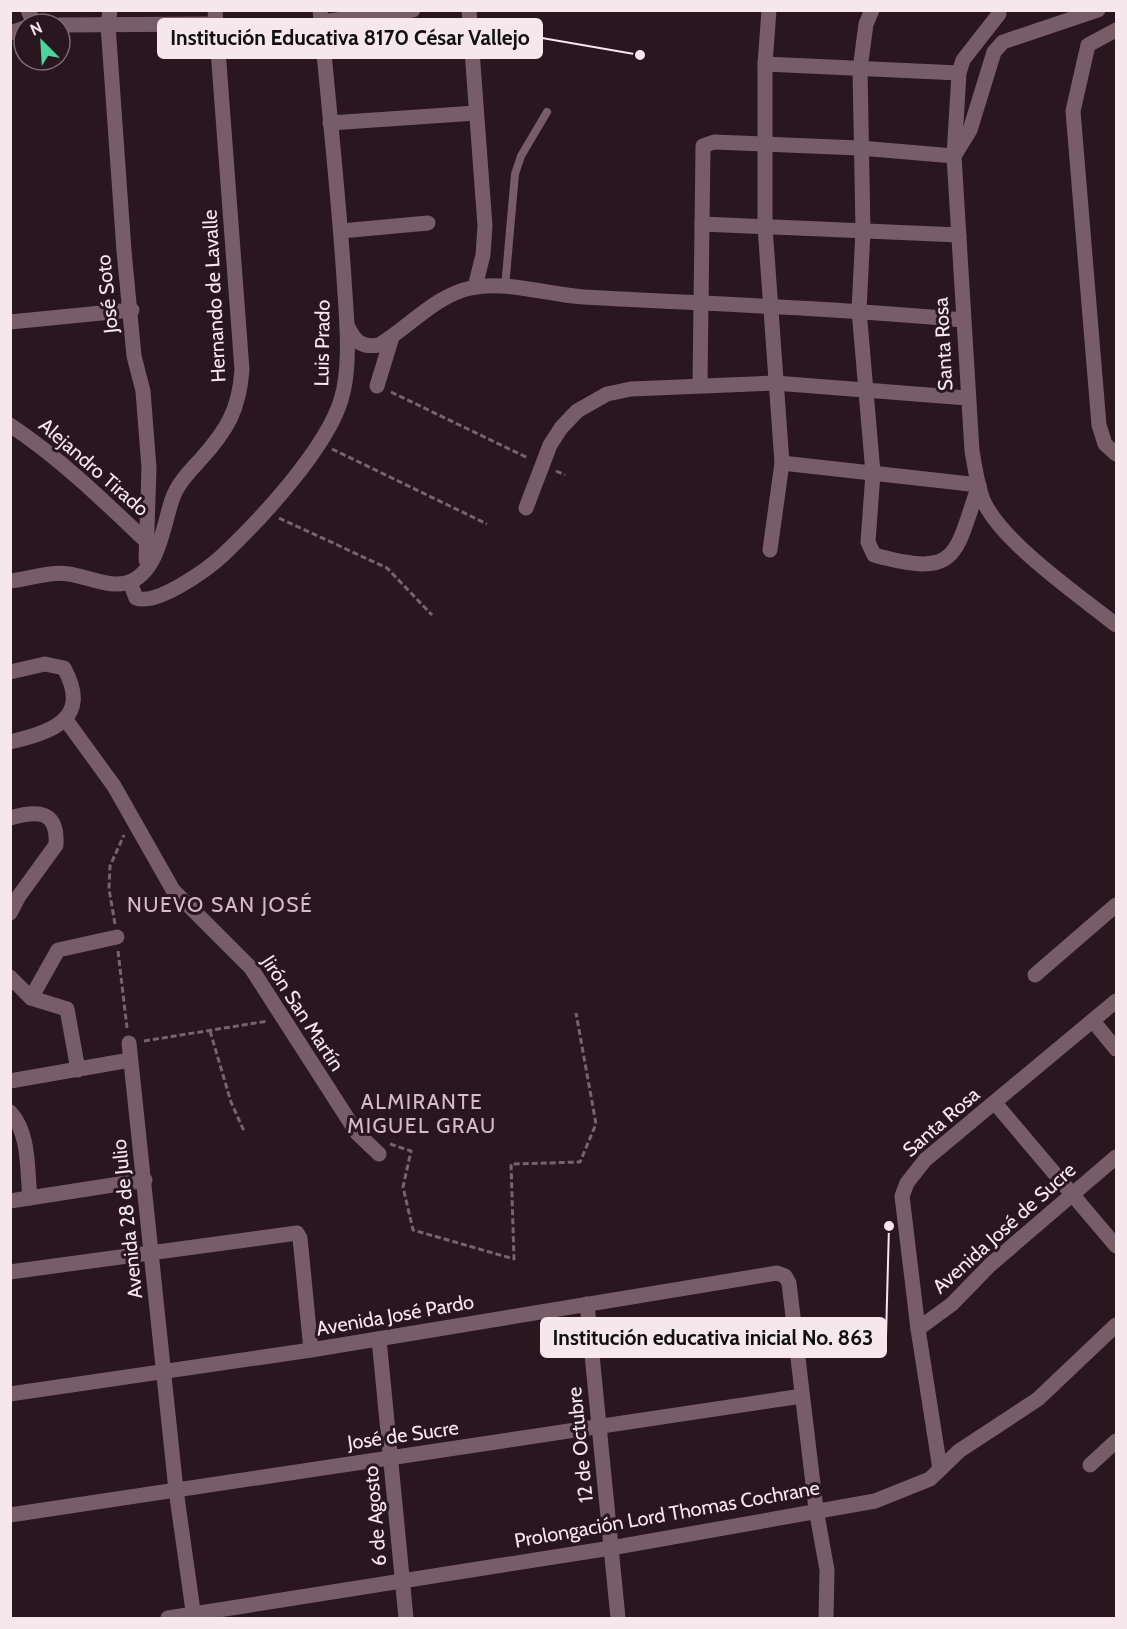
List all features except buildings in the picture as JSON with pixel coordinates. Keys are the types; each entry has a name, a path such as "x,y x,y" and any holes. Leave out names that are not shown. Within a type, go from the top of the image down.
{"street":[{"path":"320,16 413,10"},
{"path":"469,10 485,226 483,255 474,287"},
{"path":"770,10 765,64 767,145 765,227 782,463 770,550"},
{"path":"782,463 873,473 979,485 959,544 951,557 943,563 919,564 874,555 868,542 873,473 859,310 863,231 860,69 869,17 877,10"},
{"path":"700,385 703,146 714,142 861,148 954,156 970,130 994,52 1004,42 1098,10"},
{"name":"Santa Rosa","path":"999,14 963,60 958,73 954,156 962,320 972,451 979,485 991,513 1032,558 1116,625"},
{"name":"Luis Prado","path":"130,582 139,600 180,587 210,566 264,511 319,443 341,401 345,380 345,322 341,231 320,16"},
{"path":"72,23 109,18 216,17"},
{"name":"Hernando de Lavalle","path":"145,572 159,543 178,485 223,433 233,416 241,391 242,370 216,17"},
{"name":"José Soto","path":"109,18 121,215 132,310 134,356 143,392 149,468 148,543 145,572"},
{"path":"1116,30 1088,45 1073,111 1100,425 1105,444 1116,454"},
{"path":"765,64 958,73"},
{"path":"330,123 476,113"},
{"path":"341,231 428,223"},
{"path":"702,224 959,235"},
{"path":"345,322 356,342 367,347 379,345 445,298 457,291 474,287 505,287 563,295 771,308 859,310 962,320"},
{"path":"10,322 132,310"},
{"path":"377,386 392,337"},
{"path":"526,507 542,465 561,428 577,411 607,394 631,388 775,383 967,398"},
{"name":"Alejandro Tirado","path":"10,425 38,444 83,481 148,543"},
{"path":"10,581 55,573 107,583 130,582 145,572"},
{"path":"10,672 45,664 64,668 72,683 73,693 73,702 66,720 56,729 10,742"},
{"name":"Jirón San Martín","path":"66,720 114,786 173,890 251,968 357,1133 384,1149"},
{"path":"10,818 33,813 43,814 53,822 56,829 56,845 19,896 10,913"},
{"path":"1035,975 1116,905"},
{"path":"31,998 58,950 117,937"},
{"path":"10,977 31,998 67,1009 78,1070"},
{"name":"Santa Rosa","path":"940,1469 918,1329 902,1196 907,1183 924,1160 1116,1001"},
{"path":"1093,1021 1116,1049"},
{"name":"Avenida 28 de Julio","path":"129,1043 176,1490 194,1617"},
{"path":"10,1081 130,1060"},
{"path":"995,1103 1116,1246"},
{"path":"10,1112 18,1120 24,1144 30,1198"},
{"name":"Avenida José de Sucre","path":"918,1329 952,1304 990,1265 1116,1157"},
{"path":"10,1201 144,1180"},
{"path":"10,1272 297,1233 300,1238 310,1350"},
{"name":"Avenida José Pardo","path":"10,1394 310,1350 777,1273 785,1276 789,1283 802,1396"},
{"name":"12 de Octubre","path":"587,1304 618,1618"},
{"name":"Prolongación Lord Thomas Cochrane","path":"168,1618 194,1617 402,1579 611,1548 816,1509 875,1501 930,1479 959,1451 1038,1399 1116,1325"},
{"name":"6 de Agosto","path":"379,1339 406,1618"},
{"path":"802,1396 816,1509 827,1570 826,1618"},
{"name":"José de Sucre","path":"10,1515 802,1396"},
{"path":"1090,1465 1116,1442"}],"lane":[{"path":"505,287 515,174 521,156 547,112"}],"path":[{"path":"377,386 566,475"},
{"path":"319,443 487,524"},
{"path":"264,511 387,568 432,615"},
{"path":"132,819 110,866 109,889 129,1043 281,1018"},
{"path":"384,1149 411,1151 403,1187 413,1230 514,1259 511,1164 580,1162 596,1124 576,1013"},
{"path":"210,1031 231,1102 244,1131"}],"place":[{"name":"Institución Educativa 8170 César Vallejo","path":"640,55"},
{"name":"Institución educativa inicial No. 863","path":"889,1226"}],"district":[{"name":"NUEVO SAN JOSÉ","path":"220,904"},
{"name":"ALMIRANTE MIGUEL GRAU","path":"422,1113"}]}
